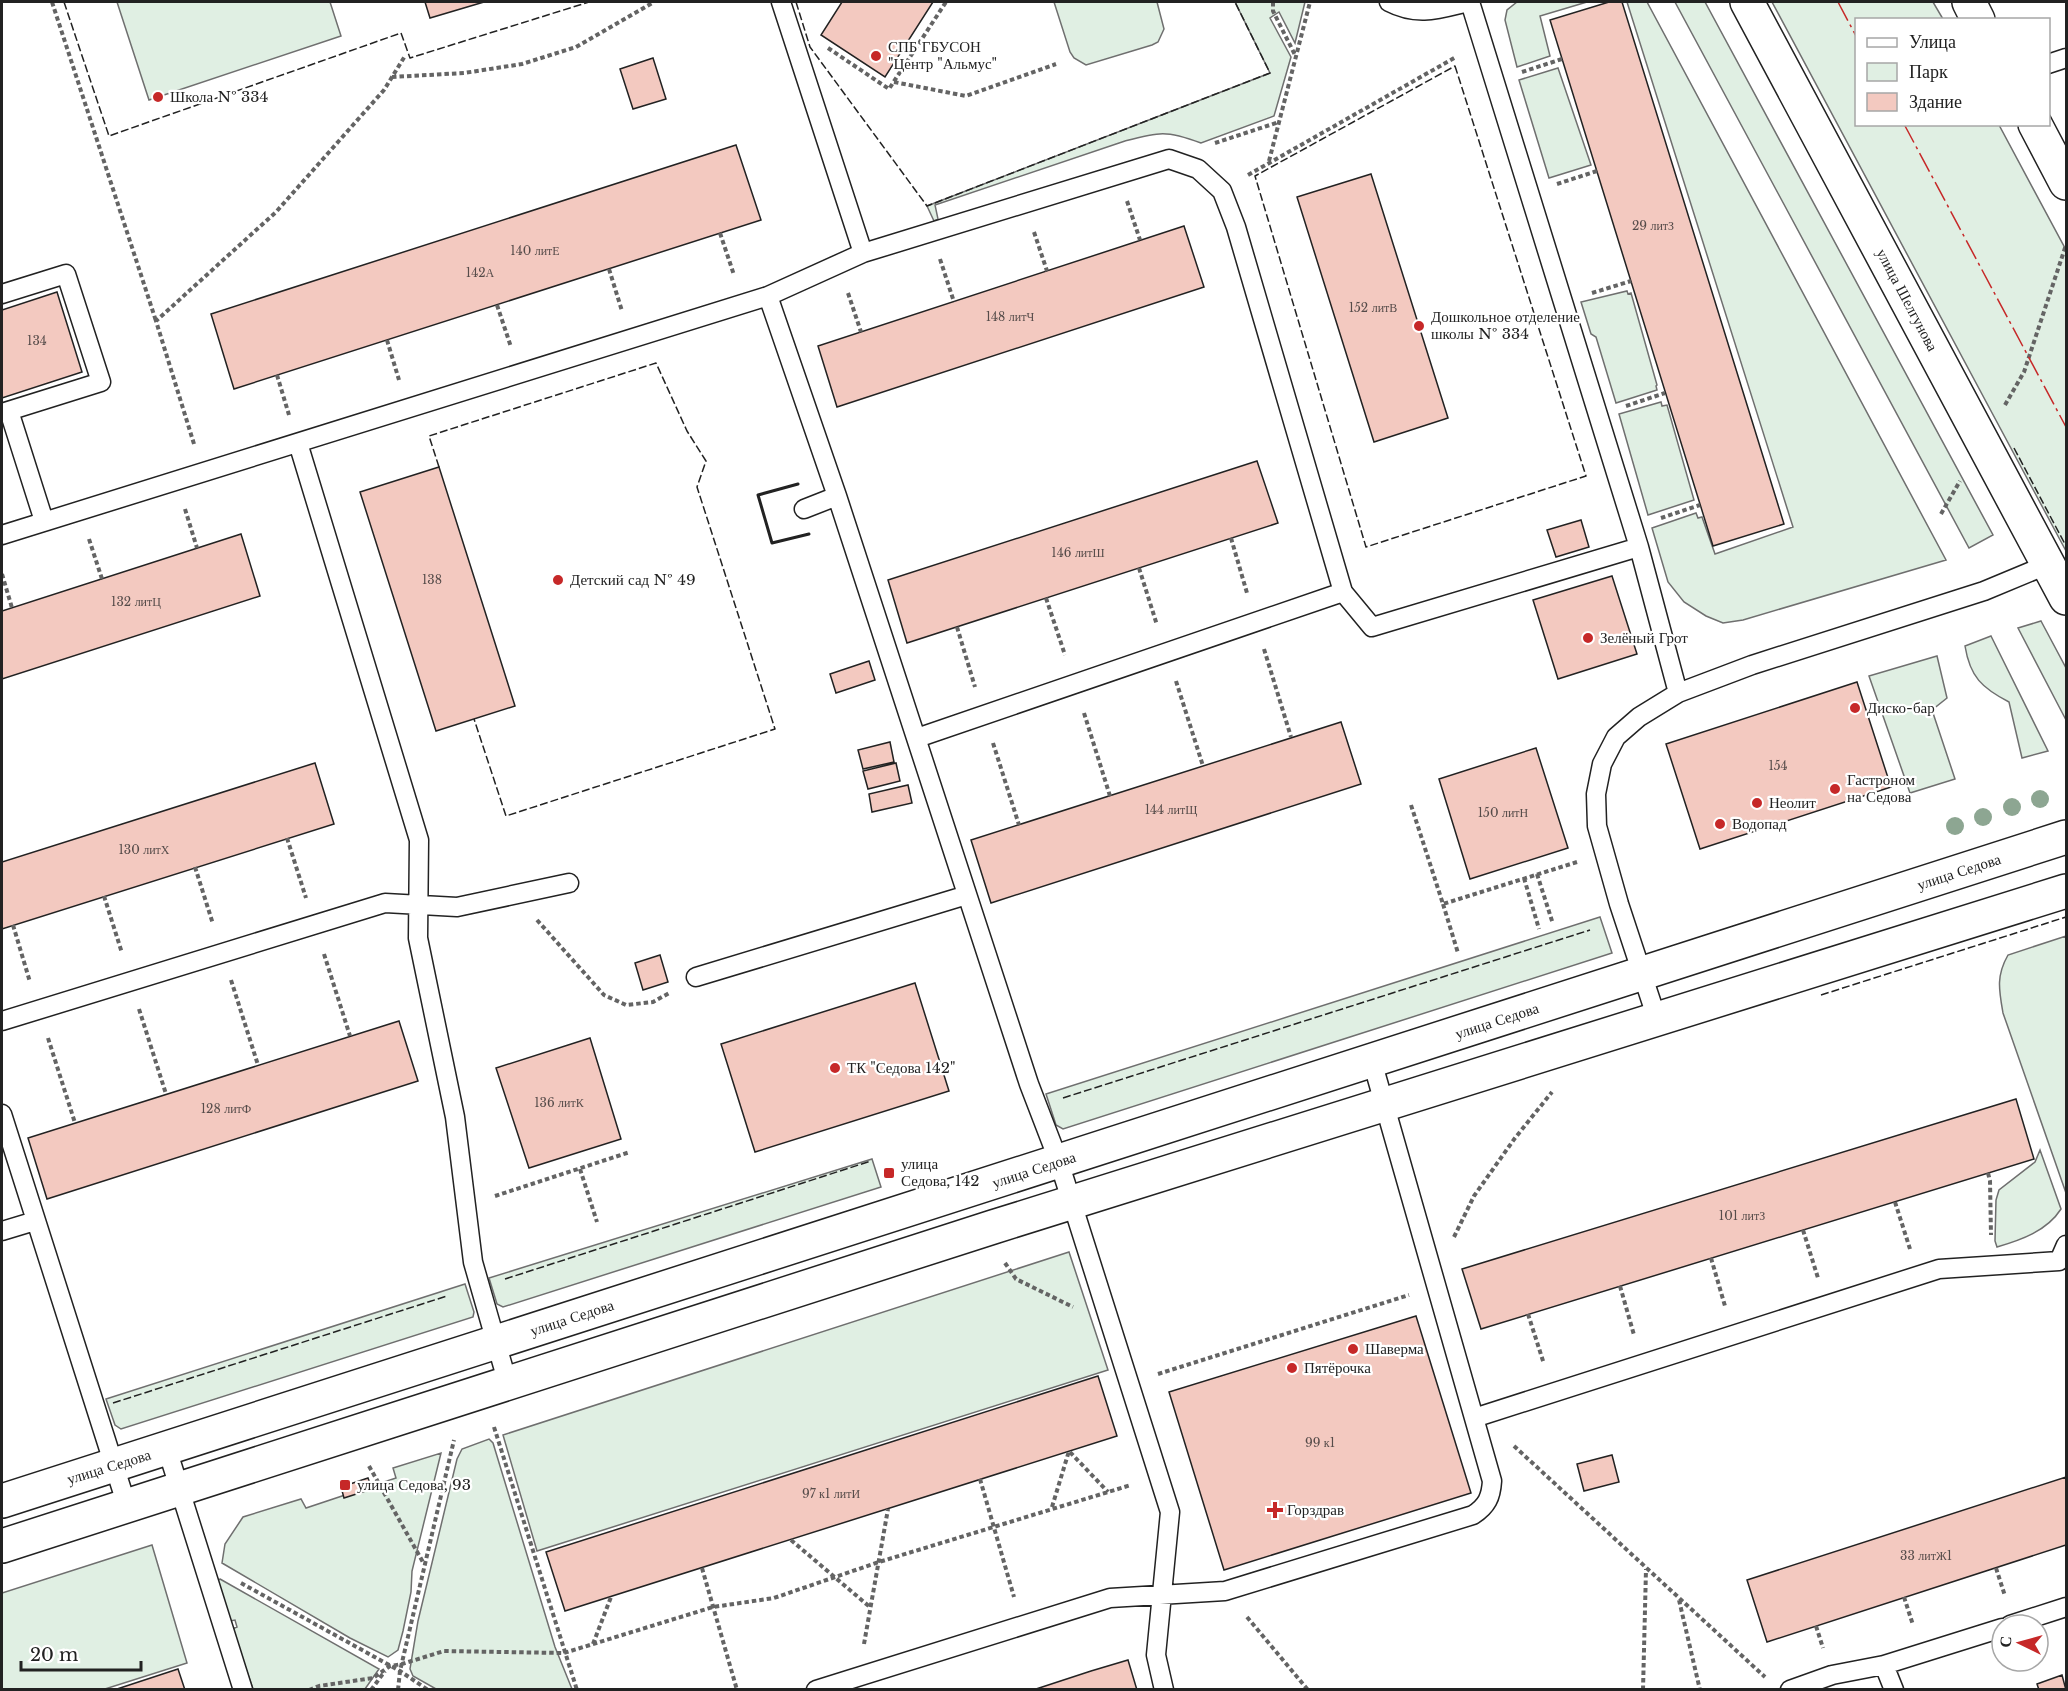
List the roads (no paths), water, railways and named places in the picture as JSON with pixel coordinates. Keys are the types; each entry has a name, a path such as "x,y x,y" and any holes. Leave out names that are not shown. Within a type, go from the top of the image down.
{"main road":[{"name":"улица Шелгунова","path":"1747,2 2067,598"},
{"path":"1969,2 1977,18"},
{"path":"2036,126 2067,183"},
{"name":"улица Седова","path":"2,1501 2067,837"},
{"path":"2,1546 1072,1202 2067,891"}],"lane":[{"path":"781,2 864,253"},
{"path":"1389,2 1401,8 1431,12 1469,2 1639,547 1678,693"},
{"path":"2050,64 2067,58"},
{"path":"2,535 768,296 864,253 1169,159 1198,169 1222,191 1236,227 1343,592 1372,627 1639,547"},
{"path":"2,294 66,274 100,382 5,412 44,521"},
{"path":"768,296 837,496 1029,1084 1059,1162 1170,1512 1156,1655 1164,1689"},
{"path":"298,443 419,840 418,938 455,1117 473,1262 508,1384"},
{"path":"804,508 837,496"},
{"path":"1657,1019 1597,826 1596,794 1602,764 1616,737 1639,717 1678,693 1752,665 1984,591 2049,564"},
{"path":"916,738 1343,592"},
{"path":"2,1021 385,903 457,907 569,883"},
{"path":"696,977 967,895"},
{"path":"816,1689 840,1686 859,1676 1110,1598 1225,1591 1473,1515 1485,1508 1491,1495 1492,1480 1372,1061"},
{"path":"2,1114 34,1221 127,1506"},
{"path":"2,1231 34,1221"},
{"path":"1474,1418 1938,1269 2064,1258"},
{"path":"166,1449 243,1689"},
{"path":"2048,1613 2067,1607"},
{"path":"1790,1689 1832,1675 1884,1665 1990,1632"},
{"path":"1884,1665 1894,1689"}],"place":[{"name":"СПБ ГБУСОН \"Центр \"Альмус\"","path":"876,56"},
{"name":"Школа № 334","path":"158,97"},
{"name":"Дошкольное отделение школы № 334","path":"1419,326"},
{"name":"Детский сад № 49","path":"558,580"},
{"name":"Зелёный Грот","path":"1588,638"},
{"name":"Диско-бар","path":"1855,708"},
{"name":"Гастроном на Седова","path":"1835,789"},
{"name":"Неолит","path":"1757,803"},
{"name":"Водопад","path":"1720,824"},
{"name":"ТК \"Седова 142\"","path":"835,1068"},
{"name":"улица Седова, 142","path":"889,1173"},
{"name":"Шаверма","path":"1353,1349"},
{"name":"Пятёрочка","path":"1292,1368"},
{"name":"улица Седова, 93","path":"345,1485"},
{"name":"Горздрав","path":"1275,1510"}]}
